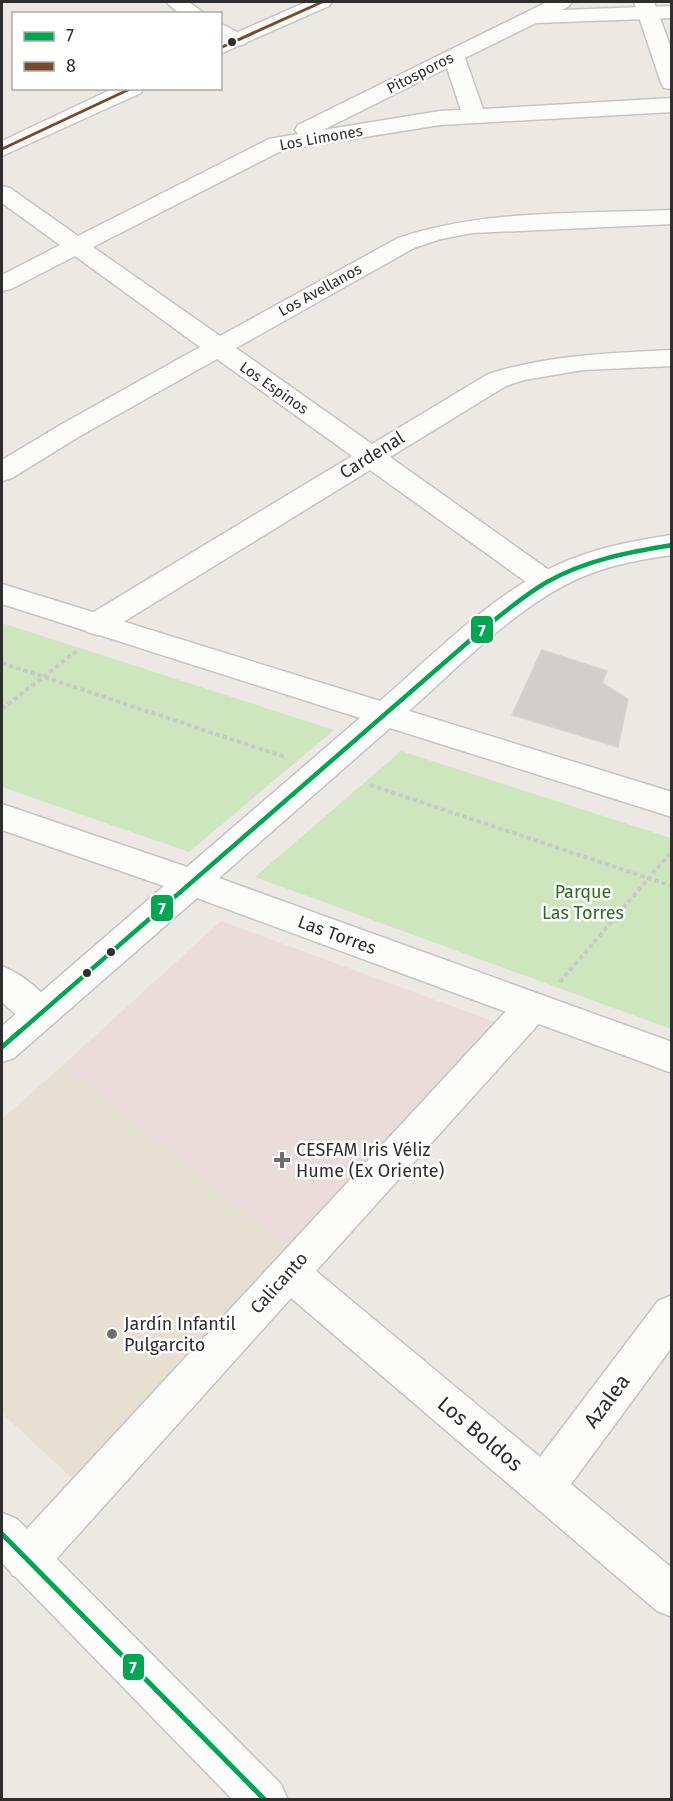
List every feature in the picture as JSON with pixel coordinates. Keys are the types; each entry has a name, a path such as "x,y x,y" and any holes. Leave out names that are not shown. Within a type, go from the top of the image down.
{"street":[{"path":"176,2 192,12"},
{"path":"226,39 322,2"},
{"name":"Pitosporos","path":"278,144 562,2"},
{"path":"530,18 646,7 672,12"},
{"path":"646,7 672,83"},
{"path":"454,56 474,115"},
{"path":"2,149 120,91"},
{"name":"Los Limones","path":"2,284 278,144 474,115 672,105"},
{"name":"Los Espinos","path":"2,194 546,582"},
{"name":"Los Avellanos","path":"2,472 217,347 393,249 436,233 494,224 672,217"},
{"name":"Cardenal","path":"90,635 479,389 515,373 558,364 672,358"},
{"path":"2,1047 483,629 546,582 579,567 615,555 672,545"},
{"path":"2,594 90,635 387,714 672,805"},
{"name":"Las Torres","path":"2,816 192,882 545,995 672,1058"},
{"path":"2,981 39,1014"},
{"name":"Calicanto","path":"14,1547 289,1272 545,995"},
{"name":"Los Boldos","path":"289,1272 672,1596"},
{"name":"Azalea","path":"543,1487 672,1314"},
{"path":"14,1547 260,1798"}],"path":[{"path":"2,709 43,677 90,635"},
{"path":"2,663 285,757"},
{"path":"370,785 672,886"},
{"path":"545,995 672,851"}],"shaded area":[{"name":"CESFAM Iris Véliz Hume (Ex Oriente)","path":"221,921 506,1026 297,1255 63,1065"},
{"name":"Jardín Infantil Pulgarcito","path":"63,1065 297,1255 80,1486 2,1413 2,1119"}],"green space":[{"path":"2,623 334,730 189,852 2,787"},
{"name":"Parque Las Torres","path":"401,751 671,838 671,1029 255,877"}],"building":[{"path":"542,650 607,671 602,683 628,699 618,747 512,715"}],"transit line":[{"name":"8","path":"222,47 322,2"},
{"name":"8","path":"2,149 128,90"},
{"name":"7","path":"2,1047 483,629 522,598 561,574 592,562 672,545"},
{"name":"7","path":"2,1534 265,1800"}],"place":[{"name":"CESFAM Iris Véliz Hume (Ex Oriente)","path":"282,1160"},
{"name":"Jardín Infantil Pulgarcito","path":"112,1334"}]}
